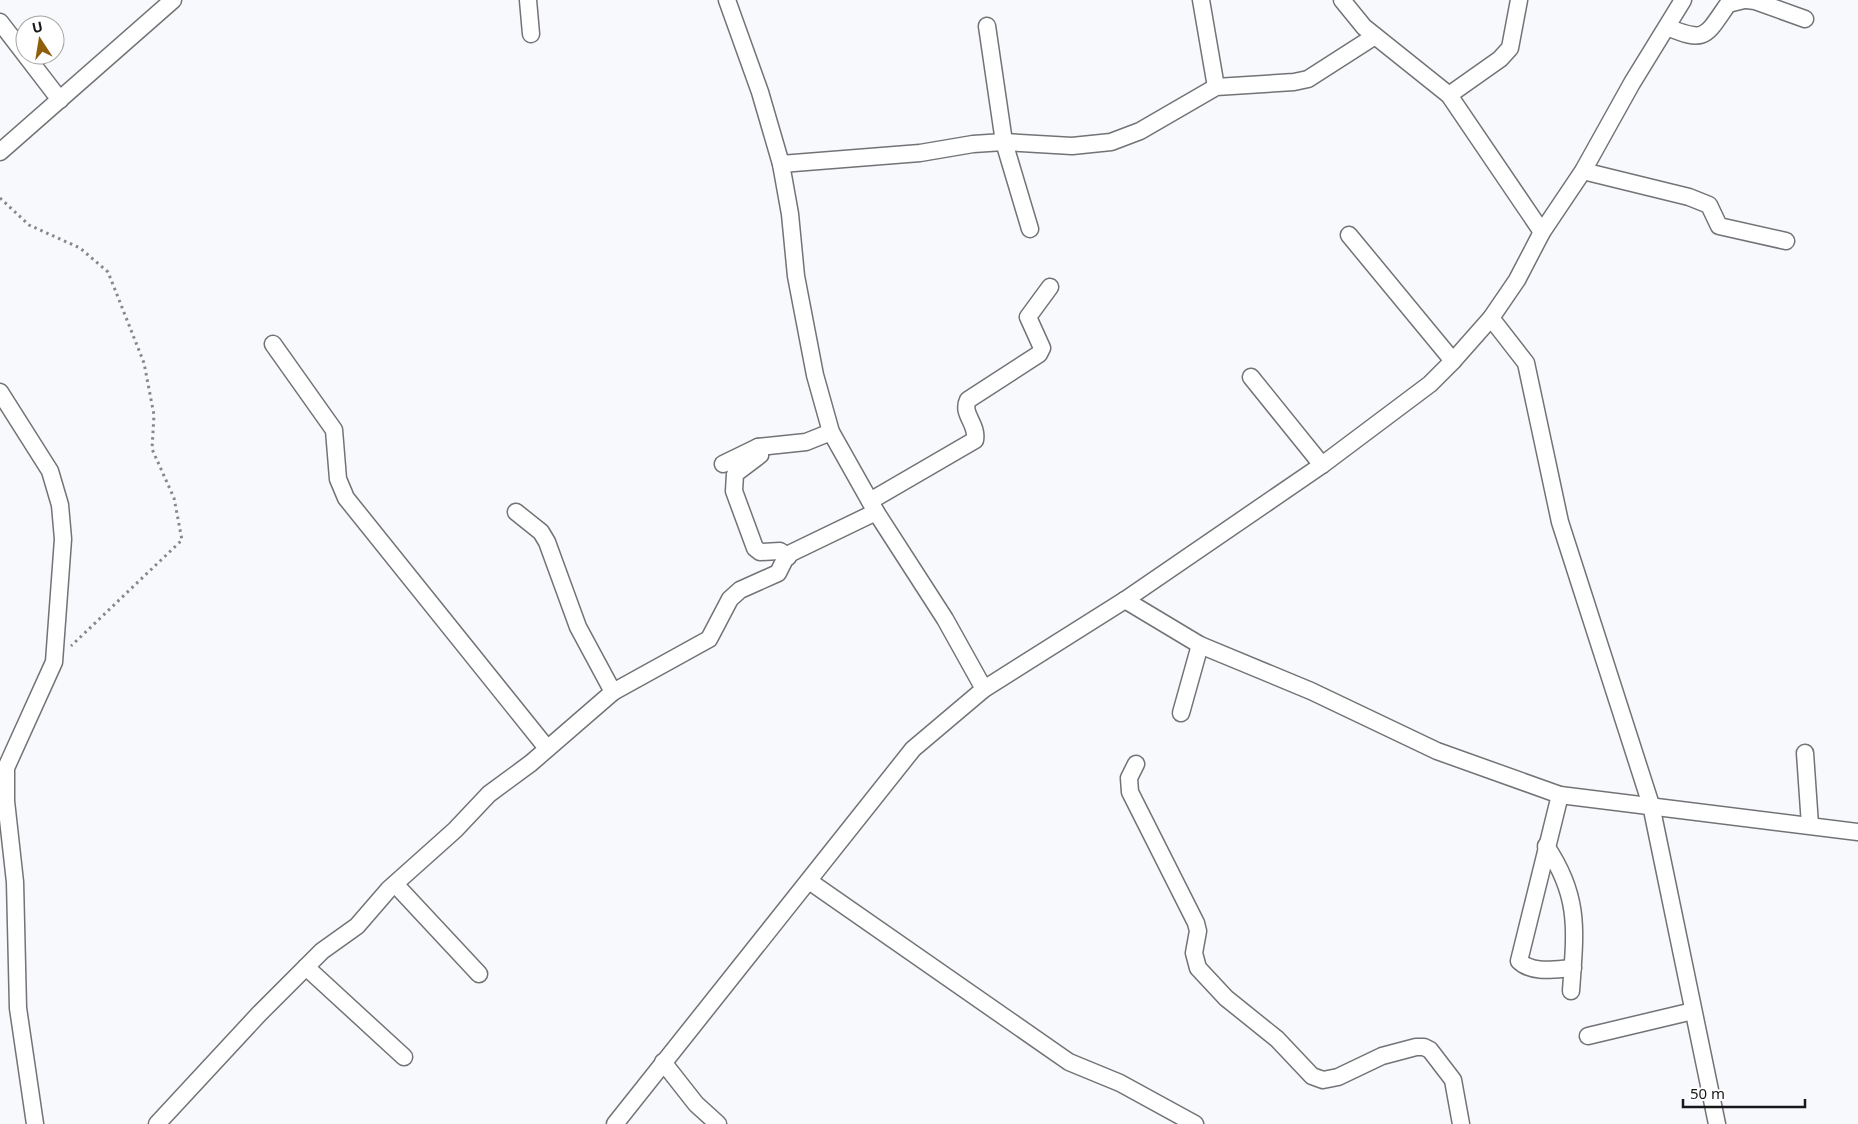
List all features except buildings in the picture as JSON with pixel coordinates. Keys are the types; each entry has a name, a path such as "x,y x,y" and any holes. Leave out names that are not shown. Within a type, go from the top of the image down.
{"street":[{"path":"0,152 173,0"},
{"path":"528,0 531,34"},
{"path":"727,0 760,92 781,164 790,214 796,276 814,375 831,432 873,506 945,619 984,689"},
{"path":"1201,0 1216,87"},
{"path":"1342,0 1364,27 1449,95 1542,232"},
{"path":"1449,95 1500,59 1510,48 1519,0"},
{"path":"615,1124 913,749 984,689 1125,600 1322,465 1430,384 1453,361 1491,318 1517,280 1542,232 1583,171 1683,0"},
{"path":"1667,27 1692,37 1697,36 1712,26 1728,4 1746,0 1756,1 1805,19"},
{"path":"0,22 60,100"},
{"path":"987,26 1004,142 1030,229"},
{"path":"781,164 920,154 973,144 1004,142 1072,146 1111,142 1140,131 1216,87 1301,81 1319,74 1375,36"},
{"path":"1583,171 1689,198 1709,205 1719,226 1786,241"},
{"path":"1349,235 1453,361"},
{"path":"157,1124 259,1014 322,950 357,926 395,884 454,830 488,794 531,763 546,748 613,692 708,639 735,594 740,590 778,573 788,557 873,506 975,440 976,428 967,412 966,405 968,400 1039,354 1042,348 1028,317 1050,287"},
{"path":"1491,318 1526,363 1560,522 1651,805 1717,1124"},
{"path":"272,344 334,430 338,479 346,498 546,748"},
{"path":"1252,377 1322,465"},
{"path":"0,392 50,470 60,505 63,539 54,662 6,768 6,801 15,882 18,1008 35,1124"},
{"path":"724,464 758,447 806,442 831,432"},
{"path":"758,447 760,455 757,459 735,474 734,492 755,548 760,552 780,551 788,557"},
{"path":"516,512 541,532 547,542 578,627 613,692"},
{"path":"1125,600 1200,645 1311,691 1437,751 1560,795 1858,832"},
{"path":"1181,713 1200,645"},
{"path":"1805,753 1810,826"},
{"path":"1136,764 1128,778 1130,792 1196,923 1198,931 1194,953 1198,968 1226,998 1277,1039 1312,1076 1323,1080 1338,1077 1382,1056 1416,1047 1430,1050 1453,1080 1461,1124"},
{"path":"1560,795 1519,962 1526,967 1533,968 1573,968"},
{"path":"1546,846 1563,873 1570,894 1575,928 1571,991"},
{"path":"809,881 1069,1062 1120,1083 1195,1124"},
{"path":"395,884 479,974"},
{"path":"306,967 404,1057"},
{"path":"1588,1036 1693,1011"},
{"path":"663,1062 696,1104 718,1124"}],"path":[{"path":"0,198 29,224 80,248 108,272 144,363 154,415 152,449 174,498 182,540 54,662"}]}
